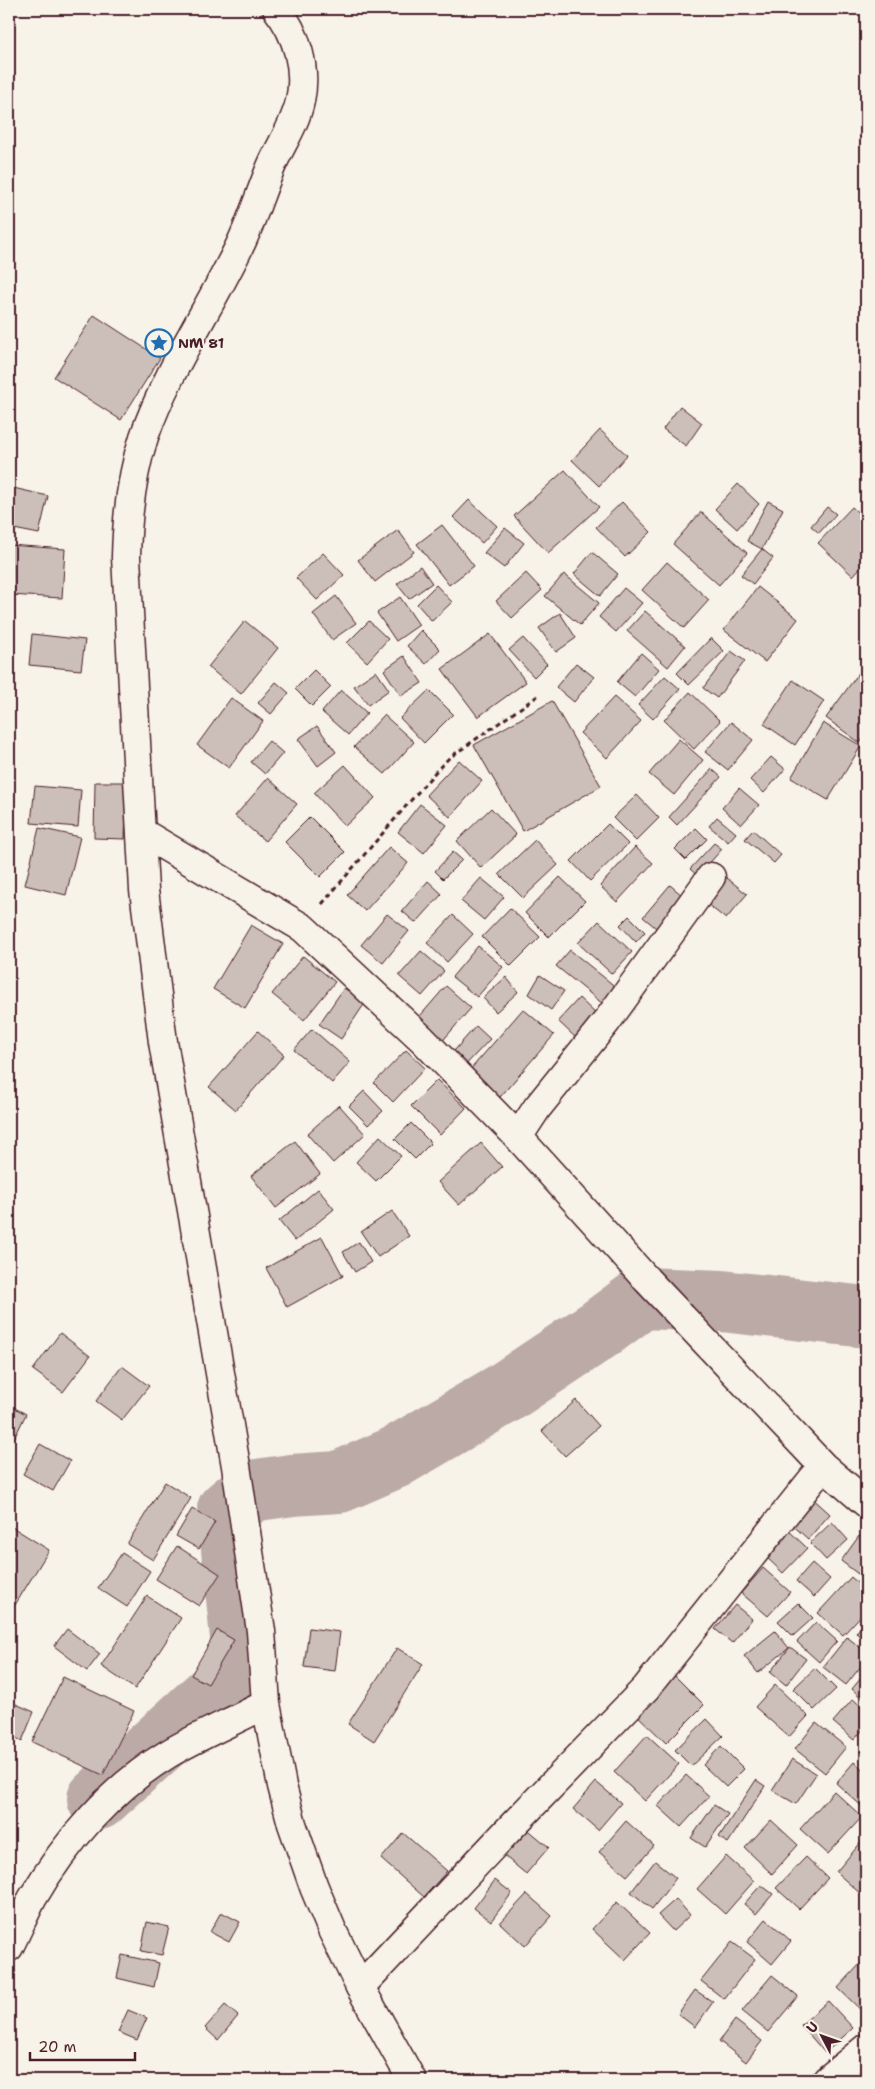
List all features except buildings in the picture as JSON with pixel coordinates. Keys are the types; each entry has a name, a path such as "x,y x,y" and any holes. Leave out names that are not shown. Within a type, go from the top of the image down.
{"street":[{"path":"277,9 292,31 302,66 303,83 296,118 289,134 279,148 242,240 174,369 144,436 130,496 126,557 140,832 144,890 163,1042 236,1466 261,1630 266,1704 282,1786 292,1824 332,1930 360,1987 412,2080"},
{"path":"140,832 303,928 422,1039 518,1137 647,1280 694,1327 823,1466 866,1503"},
{"path":"518,1137 537,1108 607,1021 711,877"},
{"path":"360,1987 646,1688 823,1466"},
{"path":"9,1947 32,1900 53,1866 77,1834 104,1805 134,1779 167,1755 202,1735 266,1704"},
{"path":"828,2080 866,2048"}],"path":[{"path":"303,928 449,758 539,695"}],"waterway":[{"path":"98,1799 232,1677 242,1647 228,1510 251,1491 292,1485 339,1482 394,1458 503,1394 600,1329 642,1298 722,1301 866,1317"}],"place":[{"name":"NM 81","path":"159,343"}]}
